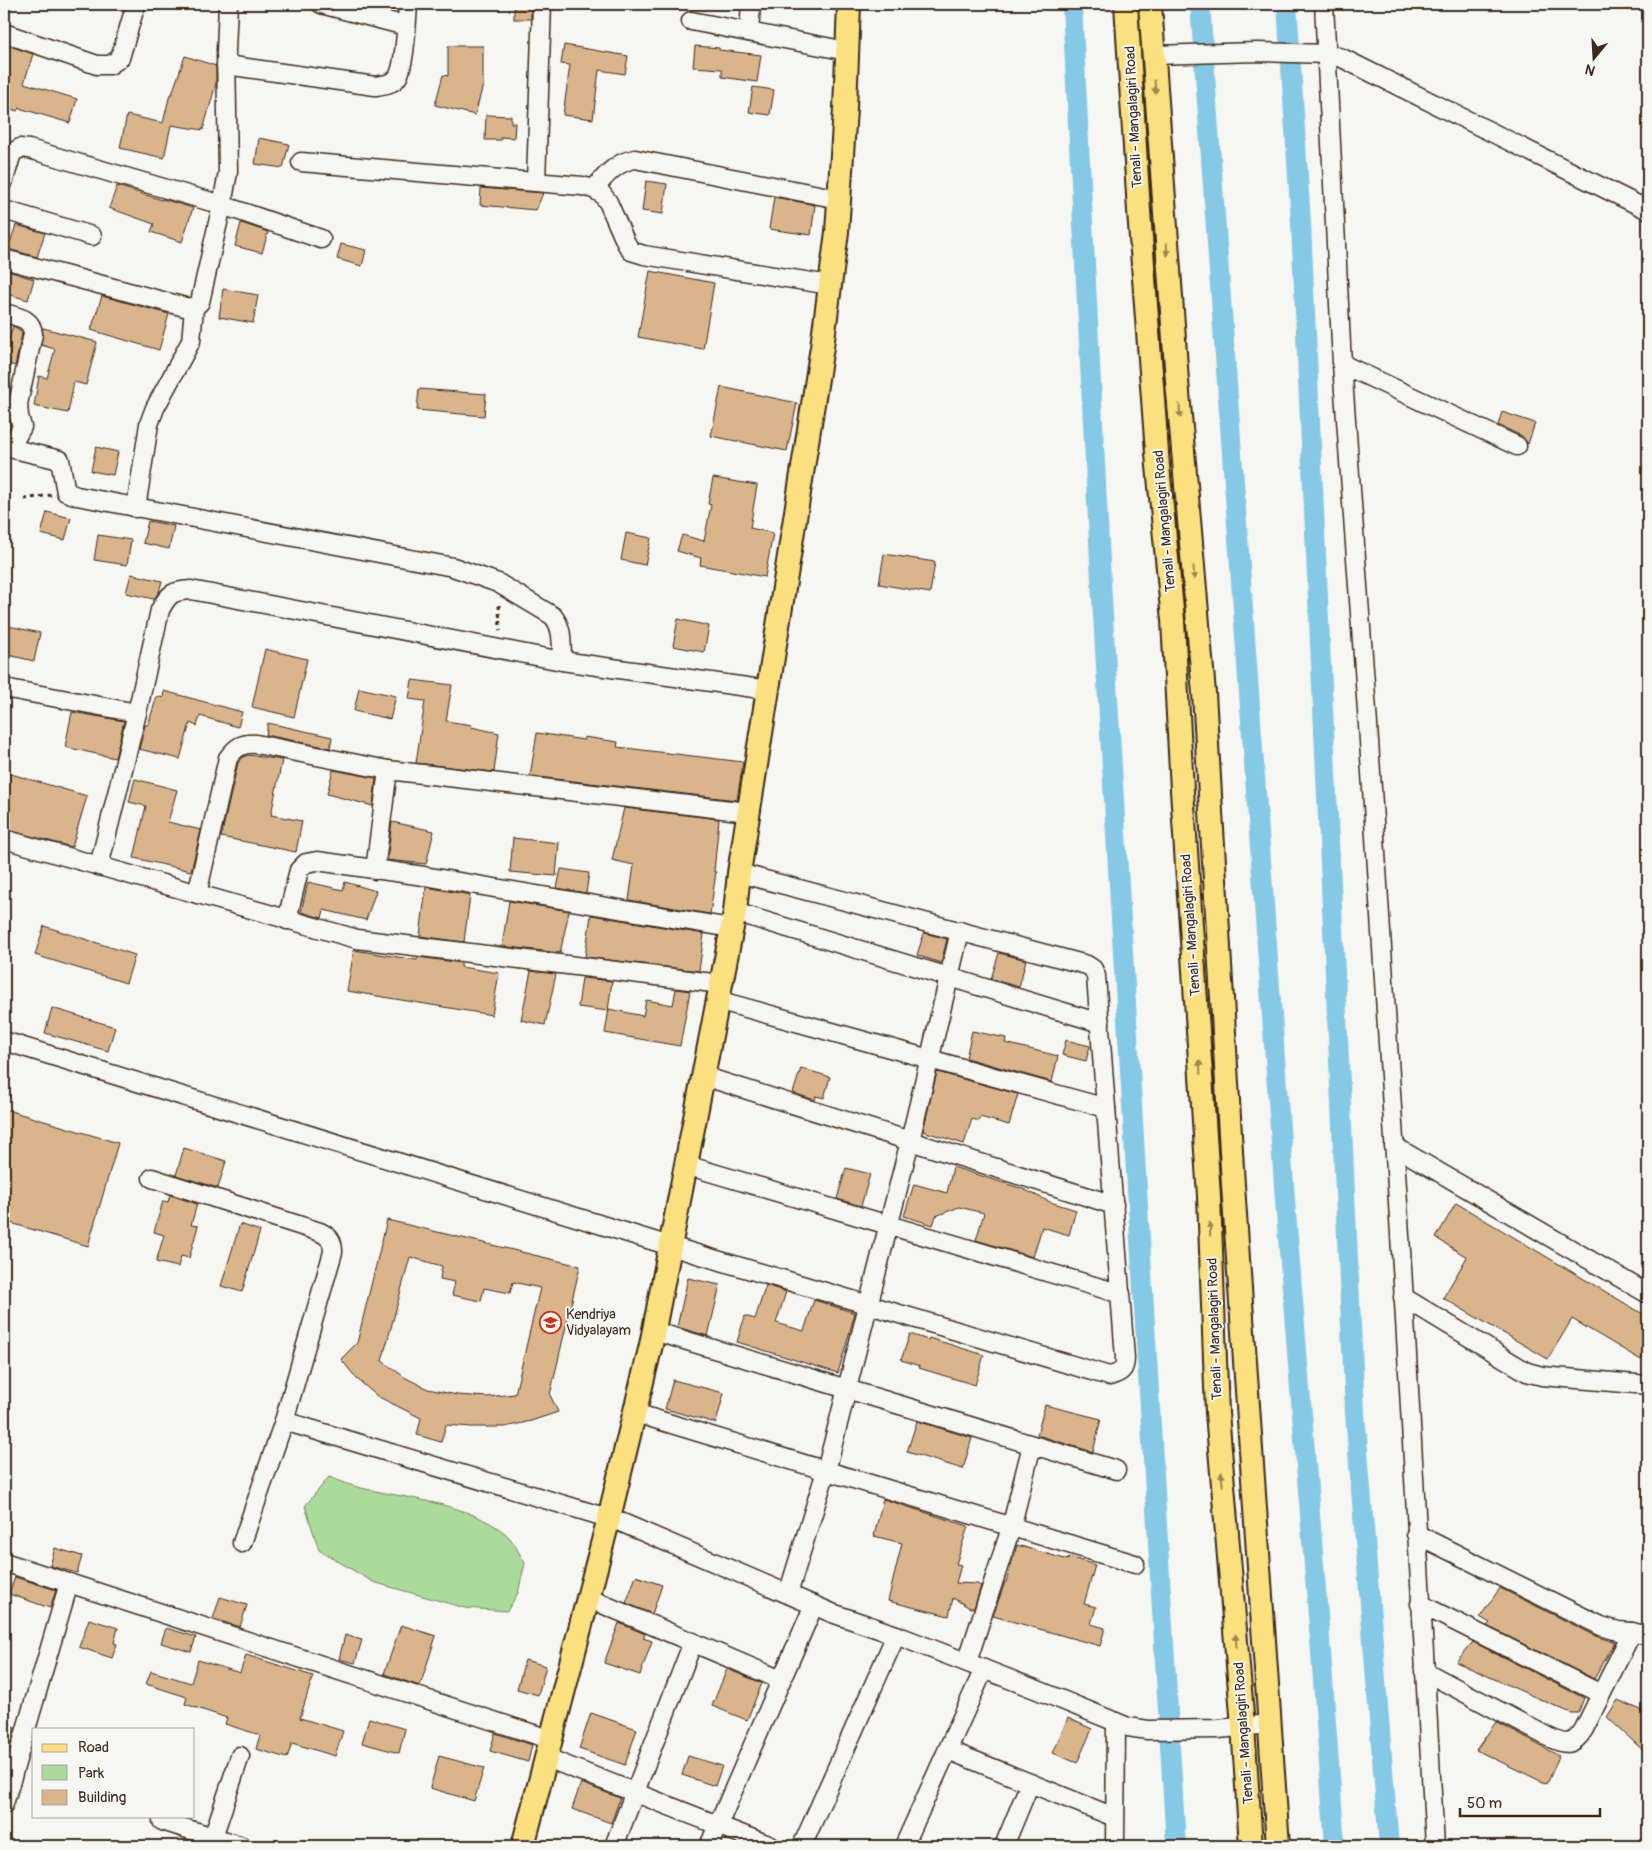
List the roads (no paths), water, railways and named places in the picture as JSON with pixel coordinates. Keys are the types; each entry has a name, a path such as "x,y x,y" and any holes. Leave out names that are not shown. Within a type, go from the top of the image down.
{"main road":[{"path":"523,1846 609,1518 654,1331 733,920 748,812 821,357 840,199 849,4"},
{"name":"Tenali - Mangalagiri Road","path":"1126,4 1158,466 1173,620 1183,810 1209,1196 1217,1413 1251,1846"},
{"path":"1150,4 1177,382 1204,693 1233,1185 1278,1846"}],"street":[{"path":"4,33 97,65 110,65 120,58 136,4"},
{"path":"136,508 150,424 155,408 191,341 194,308 200,302 204,293 222,205 228,172 226,65 228,4"},
{"path":"321,4 406,26"},
{"path":"226,65 376,86 388,84 397,78 402,66 408,4"},
{"path":"536,182 542,4"},
{"path":"749,32 751,4"},
{"path":"1324,4 1320,54 1367,716 1435,1846"},
{"path":"691,21 847,51"},
{"path":"1153,55 1236,52 1320,54 1353,63 1648,210"},
{"path":"4,180 12,153 20,148 29,149 222,205 321,239"},
{"path":"594,189 615,166 624,160 634,159 840,199"},
{"path":"301,162 536,182 594,189 608,202 626,243 632,251 644,256 830,285"},
{"path":"4,210 92,236"},
{"path":"4,259 185,308 194,308"},
{"path":"4,313 26,320 32,327 33,334 18,404 22,427 10,448 60,460 66,492 136,508 441,565 498,583 553,616 558,622 561,629 562,661"},
{"path":"1342,364 1517,446"},
{"path":"100,866 160,610 166,598 176,590 191,590 562,661 768,690"},
{"path":"4,688 137,713"},
{"path":"197,894 228,758 234,750 244,743 388,770 748,812"},
{"path":"375,870 388,770"},
{"path":"4,839 357,939 719,992 929,1059 1106,1108"},
{"path":"287,920 299,870 306,863 318,861 733,920 949,977 1100,1023"},
{"path":"4,1041 868,1306 1109,1376 1119,1374 1125,1367 1121,1294 1096,976 1093,969 1087,965 739,873"},
{"path":"788,1594 826,1471 910,1141 960,931"},
{"path":"703,1076 1114,1205"},
{"path":"1394,1146 1648,1294"},
{"path":"686,1165 1121,1294"},
{"path":"152,1178 320,1232 329,1237 333,1244 333,1252 284,1421 242,1543"},
{"path":"1403,1297 1527,1372 1542,1376 1648,1385"},
{"path":"654,1331 1116,1470"},
{"path":"634,1413 1135,1564"},
{"path":"284,1421 609,1518 814,1605 967,1662 1135,1729 1218,1729 1270,1724"},
{"path":"967,1662 1011,1528 1032,1445"},
{"path":"1416,1534 1601,1626 1640,1634 1601,1694 1578,1738 1571,1743 1561,1743 1424,1671"},
{"path":"4,1562 70,1582 549,1749 635,1792 772,1846"},
{"path":"4,1804 70,1582"},
{"path":"588,1598 781,1680"},
{"path":"1420,1604 1601,1694"},
{"path":"709,1846 814,1605"},
{"path":"802,1846 896,1635"},
{"path":"614,1846 692,1642"},
{"path":"904,1846 984,1669"},
{"path":"1115,1846 1116,1722"},
{"path":"948,1750 1114,1817"},
{"path":"213,1837 240,1756"},
{"path":"1004,1846 1030,1783"},
{"path":"162,1821 242,1846"}],"waterway":[{"path":"1072,4 1101,582 1176,1846"},
{"path":"1200,4 1286,1213 1335,1846"},
{"path":"1287,4 1301,224 1355,1413 1389,1846"}],"place":[{"name":"Kendriya Vidyalayam","path":"550,1322"}]}
